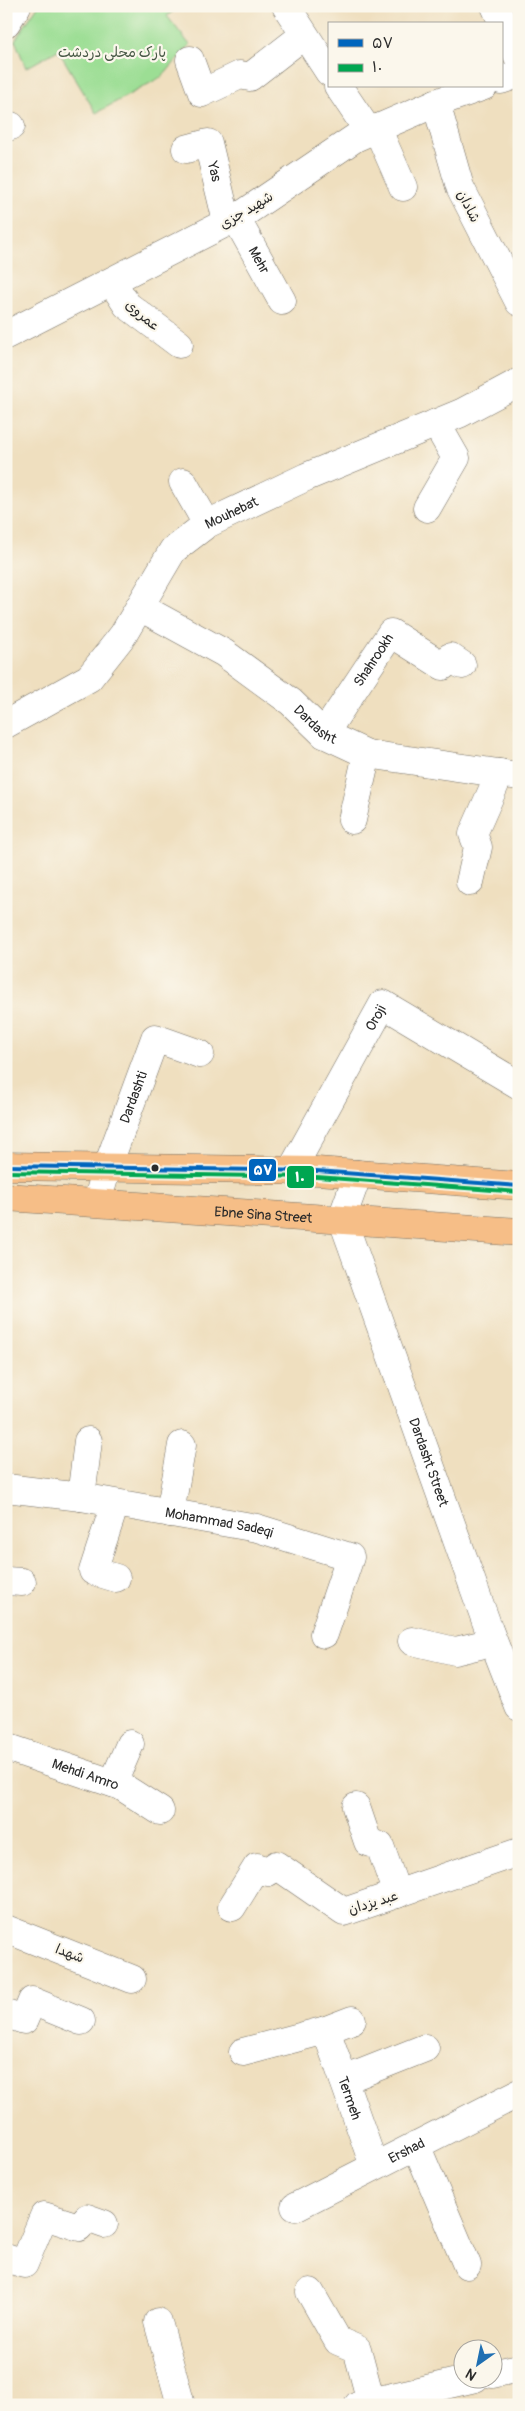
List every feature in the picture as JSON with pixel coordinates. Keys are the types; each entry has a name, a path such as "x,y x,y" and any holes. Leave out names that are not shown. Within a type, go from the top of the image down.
{"main road":[{"path":"6,1166 291,1171 519,1186"},
{"name":"Ebne Sina Street","path":"6,1197 342,1218 519,1232"}],"street":[{"path":"6,23 17,6"},
{"path":"190,60 202,93 240,75 250,77 320,53 286,6"},
{"path":"495,6 519,59"},
{"path":"502,80 519,74"},
{"path":"340,88 373,130 403,186"},
{"name":"شهید جزی","path":"6,335 232,220 355,138 436,103 478,88"},
{"name":"شادان","path":"436,103 460,187 519,302"},
{"name":"Yas","path":"186,149 208,143 232,220"},
{"name":"Mehr","path":"232,220 282,301"},
{"name":"عمروی","path":"112,282 127,305 179,344"},
{"name":"Mouhebat","path":"6,724 89,678 123,634 173,550 207,524 306,477 461,413 519,382"},
{"path":"427,508 456,458 436,424"},
{"path":"183,482 207,524"},
{"name":"Dardasht","path":"140,607 224,653 291,702 324,734 368,754 513,774"},
{"name":"Shahrookh","path":"324,734 391,633 443,666 450,657 462,665"},
{"path":"352,820 368,754"},
{"path":"470,882 478,847 486,837 513,774"},
{"name":"Oroji","path":"291,1171 383,1004 519,1085"},
{"name":"Dardashti","path":"97,1202 107,1168 155,1038 200,1054"},
{"path":"342,1218 358,1174"},
{"name":"Dardasht Street","path":"342,1218 493,1642 519,1706"},
{"path":"81,1498 88,1441"},
{"path":"170,1513 182,1445"},
{"name":"Mohammad Sadeqi","path":"6,1488 81,1498 257,1528 350,1557 324,1634"},
{"path":"115,1504 93,1571 116,1578"},
{"path":"412,1641 455,1651 493,1642"},
{"path":"113,1783 130,1744"},
{"name":"Mehdi Amro","path":"6,1747 122,1786 160,1811"},
{"path":"356,1807 368,1842 382,1840 397,1894"},
{"name":"عبد یزدان","path":"232,1907 257,1867 268,1872 276,1865 344,1912 519,1852"},
{"name":"شهدا","path":"6,1928 132,1979"},
{"path":"6,2014 24,2020 32,2001 81,2021"},
{"path":"243,2052 326,2030 352,2020"},
{"name":"Termeh","path":"326,2030 374,2166"},
{"path":"344,2080 425,2048"},
{"name":"Ershad","path":"295,2207 519,2093"},
{"path":"416,2145 466,2265"},
{"path":"6,2258 24,2264 44,2216 79,2227 87,2218 104,2224"},
{"path":"310,2292 338,2341 357,2349 364,2403 452,2383"},
{"path":"158,2322 181,2405"},
{"path":"502,2372 519,2368"}],"green space":[{"name":"پارک محلی دردشت","path":"38,6 180,6 167,16 190,45 163,76 96,113 58,50 26,68 15,40"}],"transit line":[{"name":"۵۷","path":"6,1166 317,1171 519,1186"},
{"name":"۱۰","path":"6,1172 317,1177 519,1192"}]}
